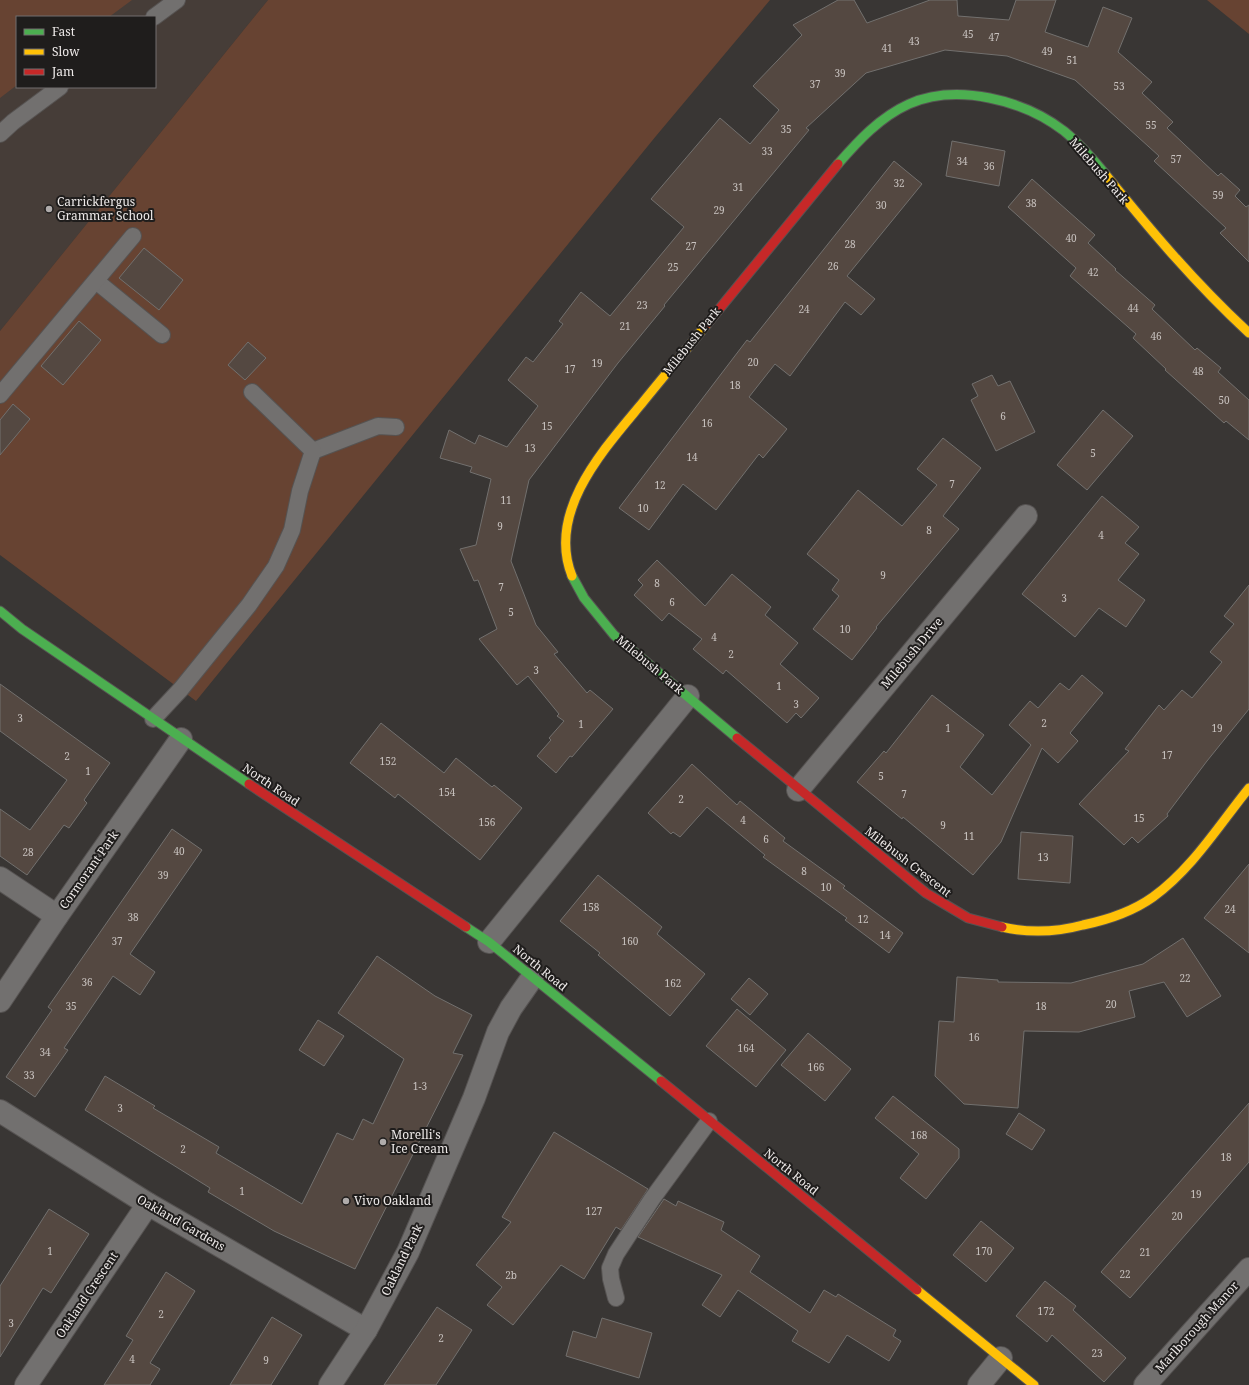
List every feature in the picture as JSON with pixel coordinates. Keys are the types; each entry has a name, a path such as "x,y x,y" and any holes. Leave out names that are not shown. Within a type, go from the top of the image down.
{"street":[{"name":"Milebush Park","path":"489,942 688,696 614,635 593,611 576,584 565,555 567,521 581,486 592,466 614,437 854,145 869,129 910,103 926,98 944,96 978,96 1013,106 1052,122 1071,138 1089,157 1187,274 1249,333"},
{"name":"Milebush Drive","path":"798,790 1026,516"},
{"name":"North Road","path":"0,611 29,633 181,739 489,942 1034,1385"},
{"name":"Milebush Crescent","path":"688,696 798,790 933,898 968,918 1009,928 1052,930 1077,927 1099,921 1139,906 1171,881 1249,788"},
{"name":"Cormorant Park","path":"0,1001 56,916 181,739"},
{"path":"0,878 56,916"},
{"name":"Oakland Park","path":"330,1385 366,1330 408,1252 474,1098 504,1020 532,978"},
{"name":"Oakland Gardens","path":"0,1111 148,1204 366,1330"},
{"name":"Oakland Crescent","path":"26,1385 148,1204"},
{"name":"Marlborough Manor","path":"1146,1385 1249,1269"},
{"path":"979,1385 1001,1358"}],"lane":[{"path":"155,16 177,0"},
{"path":"0,134 13,122 59,88"},
{"path":"0,395 133,236"},
{"path":"96,281 162,335"},
{"path":"252,392 313,451"},
{"path":"313,451 378,426 396,427"},
{"path":"154,719 181,689 249,605 276,566 292,530 300,491 313,451"},
{"path":"616,1298 610,1268 616,1254 652,1199 709,1121"}],"shaded area":[{"name":"Carrickfergus Grammar School","path":"0,0 268,0 0,331"},
{"path":"0,0 132,0 110,16 16,16 16,86 0,98"},
{"path":"268,0 770,0 656,136 196,701 0,555 0,331"},
{"path":"1207,0 1249,0 1249,34"}],"building":[{"path":"838,0 854,0 867,23 930,0 957,0 958,16 1009,20 1016,0 1056,0 1045,32 1088,47 1103,7 1132,18 1118,52 1152,82 1142,93 1173,122 1167,128 1218,176 1221,173 1240,190 1235,196 1246,207 1249,205 1249,262 1220,233 1226,228 1154,161 1159,156 1075,80 1007,56 945,50 866,73 806,128 809,130 664,305 665,306 618,363 529,480 511,561 536,625 558,652 554,654 587,693 590,690 613,709 572,757 570,756 556,773 537,756 551,740 549,738 564,721 557,716 559,714 528,676 517,685 479,639 497,629 478,580 474,581 460,549 476,545 491,479 470,472 472,467 440,458 449,430 475,444 479,435 507,447 538,406 508,380 526,357 533,362 563,324 559,321 581,292 610,316 684,227 651,199 720,118 750,144 779,110 753,86 802,35 793,25"},
{"path":"952,141 1005,151 999,186 946,176"},
{"path":"894,161 922,184 847,276 875,299 861,315 845,302 790,376 775,364 749,397 787,429 763,458 759,454 716,510 683,484 649,530 619,508 747,340 750,342"},
{"path":"1032,179 1095,235 1088,243 1116,269 1115,270 1155,305 1152,309 1195,350 1197,348 1221,368 1218,372 1249,400 1249,440 1226,421 1224,423 1165,370 1166,369 1133,338 1136,334 1070,276 1076,268 1008,207"},
{"path":"144,248 183,280 159,310 119,278"},
{"path":"79,321 101,340 63,385 41,366"},
{"path":"248,342 266,358 245,380 228,365"},
{"path":"992,375 998,386 1010,381 1035,432 996,451 971,400 978,396 972,384"},
{"path":"13,404 30,419 0,455 0,420"},
{"path":"1103,410 1133,436 1087,490 1057,465"},
{"path":"943,438 981,468 943,516 959,529 876,627 877,628 852,660 813,629 839,596 832,590 839,580 807,554 858,490 902,526 937,485 917,469"},
{"path":"1102,496 1139,527 1125,543 1139,554 1118,580 1145,600 1126,627 1099,608 1075,637 1022,594"},
{"path":"657,560 705,606 732,574 771,607 765,615 798,643 780,664 819,698 801,718 796,713 787,723 726,670 723,674 693,649 702,639 669,613 662,621 634,595 643,585 638,580"},
{"path":"1249,585 1249,709 1207,761 1167,814 1168,816 1138,843 1132,837 1124,845 1079,804 1129,751 1125,749 1159,705 1164,710 1182,690 1192,698 1222,662 1210,652 1234,624 1224,616"},
{"path":"1082,675 1103,693 1070,733 1078,741 1058,763 1042,748 1001,842 973,875 903,817 902,819 857,782 884,751 886,753 932,695 984,735 960,767 992,795 1031,745 1009,725 1030,701 1038,708 1060,683 1069,690"},
{"path":"0,684 110,763 84,800 87,803 69,828 64,825 27,875 0,856 0,809 30,830 67,780 0,731"},
{"path":"381,723 444,773 456,758 492,787 494,785 522,808 480,860 398,794 395,798 350,763"},
{"path":"692,764 737,805 740,801 785,838 783,841 845,886 843,888 903,933 889,953 845,920 847,918 763,857 765,855 707,807 680,837 673,832 671,834 648,813"},
{"path":"172,829 202,850 130,954 155,972 140,995 113,976 64,1048 68,1050 35,1097 6,1077 52,1010 48,1007"},
{"path":"1021,832 1073,836 1070,883 1018,879"},
{"path":"1249,864 1249,953 1204,918"},
{"path":"598,875 662,927 657,934 705,974 670,1016 598,955 600,953 560,921"},
{"path":"1183,938 1221,996 1187,1017 1164,982 1129,991 1135,1017 1079,1032 1024,1031 1018,1108 964,1104 935,1076 939,1021 954,1022 957,977 998,980 998,982 1071,983 1143,964"},
{"path":"377,956 435,996 472,1015 453,1053 463,1055 355,1269 274,1231 208,1192 210,1188 85,1110 105,1076 155,1106 153,1108 219,1147 216,1153 302,1204 337,1133 353,1140 363,1119 373,1124 404,1059 338,1013"},
{"path":"749,978 768,994 750,1015 731,999"},
{"path":"737,1009 786,1050 756,1087 706,1046"},
{"path":"318,1020 344,1036 324,1066 299,1050"},
{"path":"808,1033 851,1069 825,1101 781,1065"},
{"path":"893,1096 959,1149 959,1158 926,1199 900,1178 919,1154 875,1118"},
{"path":"1249,1103 1249,1162 1130,1298 1101,1272"},
{"path":"1019,1113 1045,1130 1032,1150 1006,1134"},
{"path":"554,1132 648,1189 621,1230 616,1227 584,1279 561,1265 513,1325 487,1305 502,1287 476,1265 511,1222 502,1217"},
{"path":"664,1199 676,1206 678,1201 724,1222 721,1230 760,1256 750,1272 810,1313 824,1290 836,1297 838,1294 896,1330 893,1336 901,1341 889,1361 847,1335 829,1363 792,1341 798,1331 738,1290 720,1317 702,1305 722,1275 638,1237"},
{"path":"49,1209 89,1234 51,1293 43,1288 0,1357 0,1286"},
{"path":"981,1221 1014,1248 986,1282 953,1255"},
{"path":"166,1272 195,1291 150,1363 160,1369 150,1385 104,1385 133,1340 126,1336"},
{"path":"1045,1281 1076,1306 1073,1310 1126,1358 1104,1382 1052,1335 1047,1342 1016,1316"},
{"path":"437,1307 472,1330 436,1385 384,1385"},
{"path":"272,1317 302,1335 271,1385 230,1385"},
{"path":"602,1318 652,1333 639,1378 566,1356 573,1331 596,1338"}],"traffic: fast":[{"path":"838,164 870,130 898,109 928,98 948,95 969,95 1010,103 1048,120 1075,141 1106,175"},
{"path":"572,576 584,598 614,635 737,738"},
{"path":"0,611 22,629 249,784"},
{"path":"466,927 489,942 661,1081"}],"traffic: slow":[{"path":"1106,175 1174,257 1249,333"},
{"path":"572,576 566,552 567,528 573,505 584,482 612,439 707,324"},
{"path":"1002,927 1032,931 1063,929 1110,918 1137,907 1167,886 1193,860 1249,788"},
{"path":"917,1290 1034,1385"}],"traffic: jam":[{"path":"707,324 838,164"},
{"path":"737,738 926,893 968,918 1002,927"},
{"path":"249,784 466,927"},
{"path":"661,1081 917,1290"}],"place":[{"name":"Carrickfergus Grammar School","path":"49,209"},
{"name":"Morelli's Ice Cream","path":"383,1142"},
{"name":"Vivo Oakland","path":"346,1201"}]}
